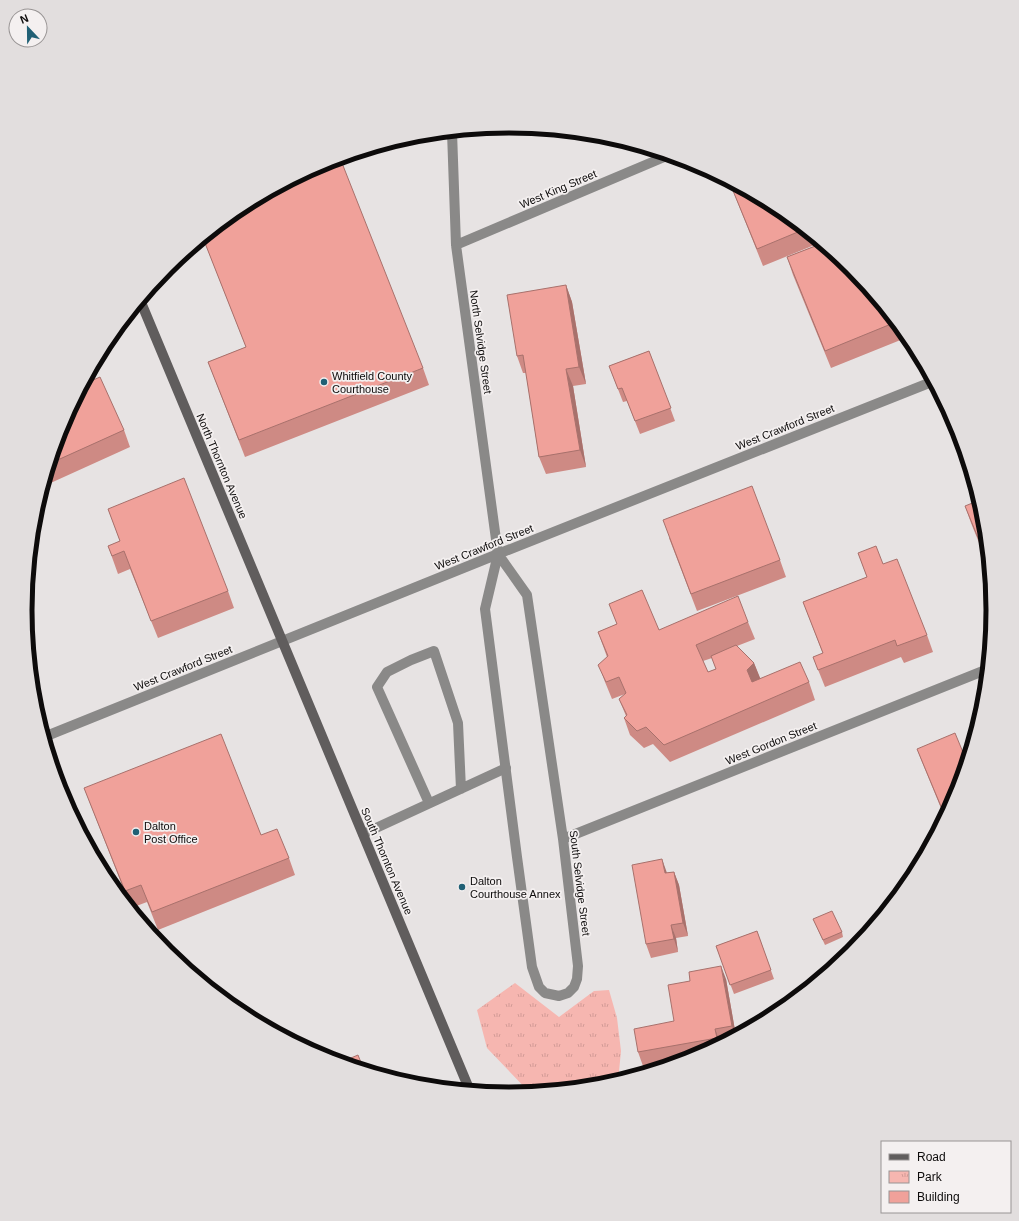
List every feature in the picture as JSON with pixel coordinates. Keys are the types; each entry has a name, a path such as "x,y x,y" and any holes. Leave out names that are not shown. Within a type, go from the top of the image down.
{"main road":[{"name":"North Thornton Avenue","path":"142,306 282,641"},
{"name":"South Thornton Avenue","path":"282,641 468,1086"}],"street":[{"name":"North Selvidge Street","path":"452,137 456,245 498,554"},
{"name":"West King Street","path":"456,245 662,158"},
{"name":"West Crawford Street","path":"48,735 498,554 929,383"},
{"name":"South Selvidge Street","path":"498,554 527,595 563,839 578,966 577,979 574,988 568,993 560,996 545,993 539,987 532,967 486,609 498,554"},
{"path":"429,803 377,687 387,672 434,651 458,723 461,789"},
{"name":"West Gordon Street","path":"563,839 983,671"},
{"path":"363,834 506,768"}],"green space":[{"path":"515,983 559,1017 594,991 609,990 617,1018 621,1051 619,1075 572,1084 525,1088 487,1048 477,1010"}],"building":[{"path":"342,163 423,368 239,440 208,362 246,347 205,243 244,213 271,197 298,182"},
{"path":"732,188 775,213 799,231 757,249"},
{"path":"817,245 869,296 891,324 825,351 787,257"},
{"path":"566,285 579,367 566,369 580,450 539,457 523,355 517,356 507,295"},
{"path":"649,351 671,408 635,421 622,388 618,389 609,366"},
{"path":"100,377 124,430 56,461 68,428 91,381"},
{"path":"184,478 228,591 151,621 124,551 112,556 108,546 120,541 108,509"},
{"path":"752,486 780,560 691,594 663,520"},
{"path":"975,502 983,551 965,506"},
{"path":"876,546 883,564 897,559 927,635 897,646 895,640 818,670 813,657 823,653 803,602 867,577 858,553"},
{"path":"642,590 659,630 738,596 748,622 696,645 708,672 716,669 711,656 736,645 754,663 747,670 752,682 800,662 809,682 664,745 646,727 637,731 624,718 627,715 619,699 626,693 619,677 606,682 598,665 608,656 598,632 617,624 609,604"},
{"path":"955,733 964,756 943,811 917,749"},
{"path":"221,734 261,835 277,829 289,858 152,912 141,885 125,891 84,788"},
{"path":"662,859 665,873 674,872 683,923 671,925 674,939 646,944 632,865"},
{"path":"832,911 842,932 823,940 813,919"},
{"path":"757,931 771,970 730,985 716,946"},
{"path":"721,966 732,1026 715,1029 717,1038 638,1052 634,1029 674,1021 668,985 690,981 689,972"},
{"path":"358,1055 362,1065 356,1063 347,1060"}],"place":[{"name":"Whitfield County Courthouse","path":"324,382"},
{"name":"Dalton Post Office","path":"136,832"},
{"name":"Dalton Courthouse Annex","path":"462,887"}]}
